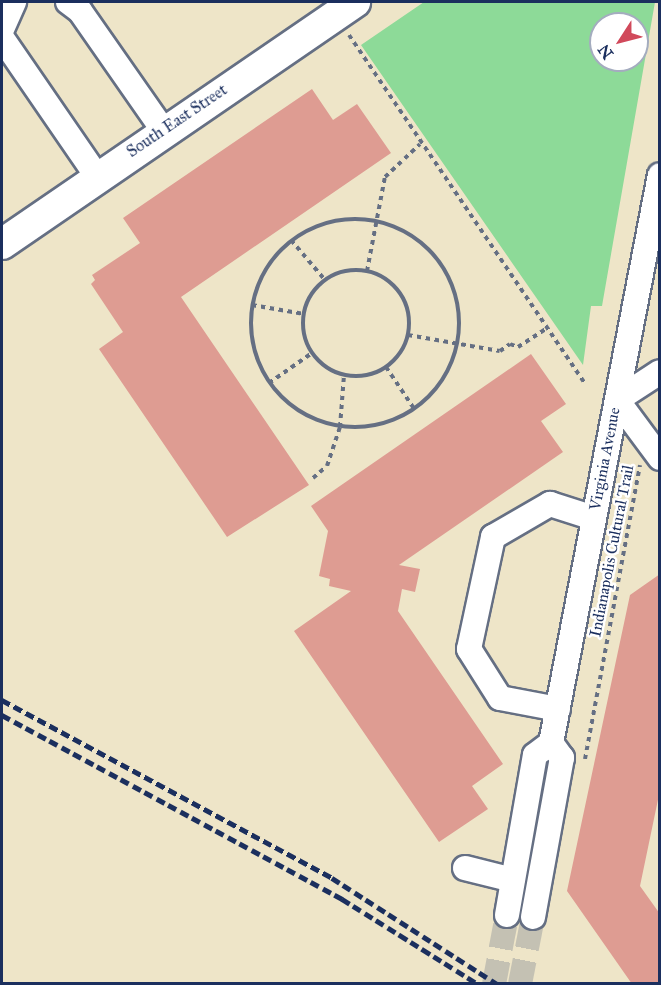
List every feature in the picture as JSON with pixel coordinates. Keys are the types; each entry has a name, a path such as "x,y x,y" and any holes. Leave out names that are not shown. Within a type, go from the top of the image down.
{"main road":[{"name":"South East Street","path":"2,244 341,5"}],"street":[{"path":"2,29 14,2"},
{"path":"68,2 81,11 163,130"},
{"path":"2,38 97,176"},
{"name":"Virginia Avenue","path":"507,915 535,755 551,743 660,175"},
{"path":"660,372 617,400 660,458"},
{"path":"558,709 500,698 469,649 493,537 550,504 594,518"},
{"path":"533,917 562,758 551,743"},
{"path":"465,868 513,880"}],"path":[{"path":"341,5 354,47 585,384"},
{"path":"367,272 385,177 420,144"},
{"path":"331,221 375,221 416,238 438,259 457,299 458,344 446,376 415,410 379,425 340,427 300,412 269,383 252,338 252,305 266,269 291,240 331,221"},
{"path":"291,240 325,280"},
{"path":"367,272 400,294 408,335 386,367 365,375 344,375 312,353 304,314 325,280 367,272"},
{"path":"252,305 304,314"},
{"path":"408,335 500,351 510,344 518,347 546,329"},
{"path":"269,383 312,353"},
{"path":"386,367 415,410"},
{"path":"313,478 327,466 340,427 344,375"},
{"name":"Indianapolis Cultural Trail","path":"589,736 646,438"}],"green space":[{"path":"424,2 655,2 649,36 649,12 589,12 589,72 643,72 602,306 591,306 583,365 361,45"}],"building":[{"path":"312,89 333,120 357,104 391,153 181,297 309,485 227,537 99,349 123,332 91,284 95,280 92,275 140,243 123,218"},
{"path":"531,354 566,404 541,421 563,452 399,565 420,569 415,592 402,589 398,611 503,764 472,786 488,809 439,842 294,631 351,591 329,586 330,579 319,576 328,531 311,506"},
{"path":"660,574 660,790 640,886 660,914 660,984 632,984 567,891 630,595"}],"tunnel":[{"path":"494,984 507,915"},
{"path":"520,984 533,917"}],"railway":[{"path":"2,700 332,878 497,984"},
{"path":"2,715 342,899 478,984"}]}
